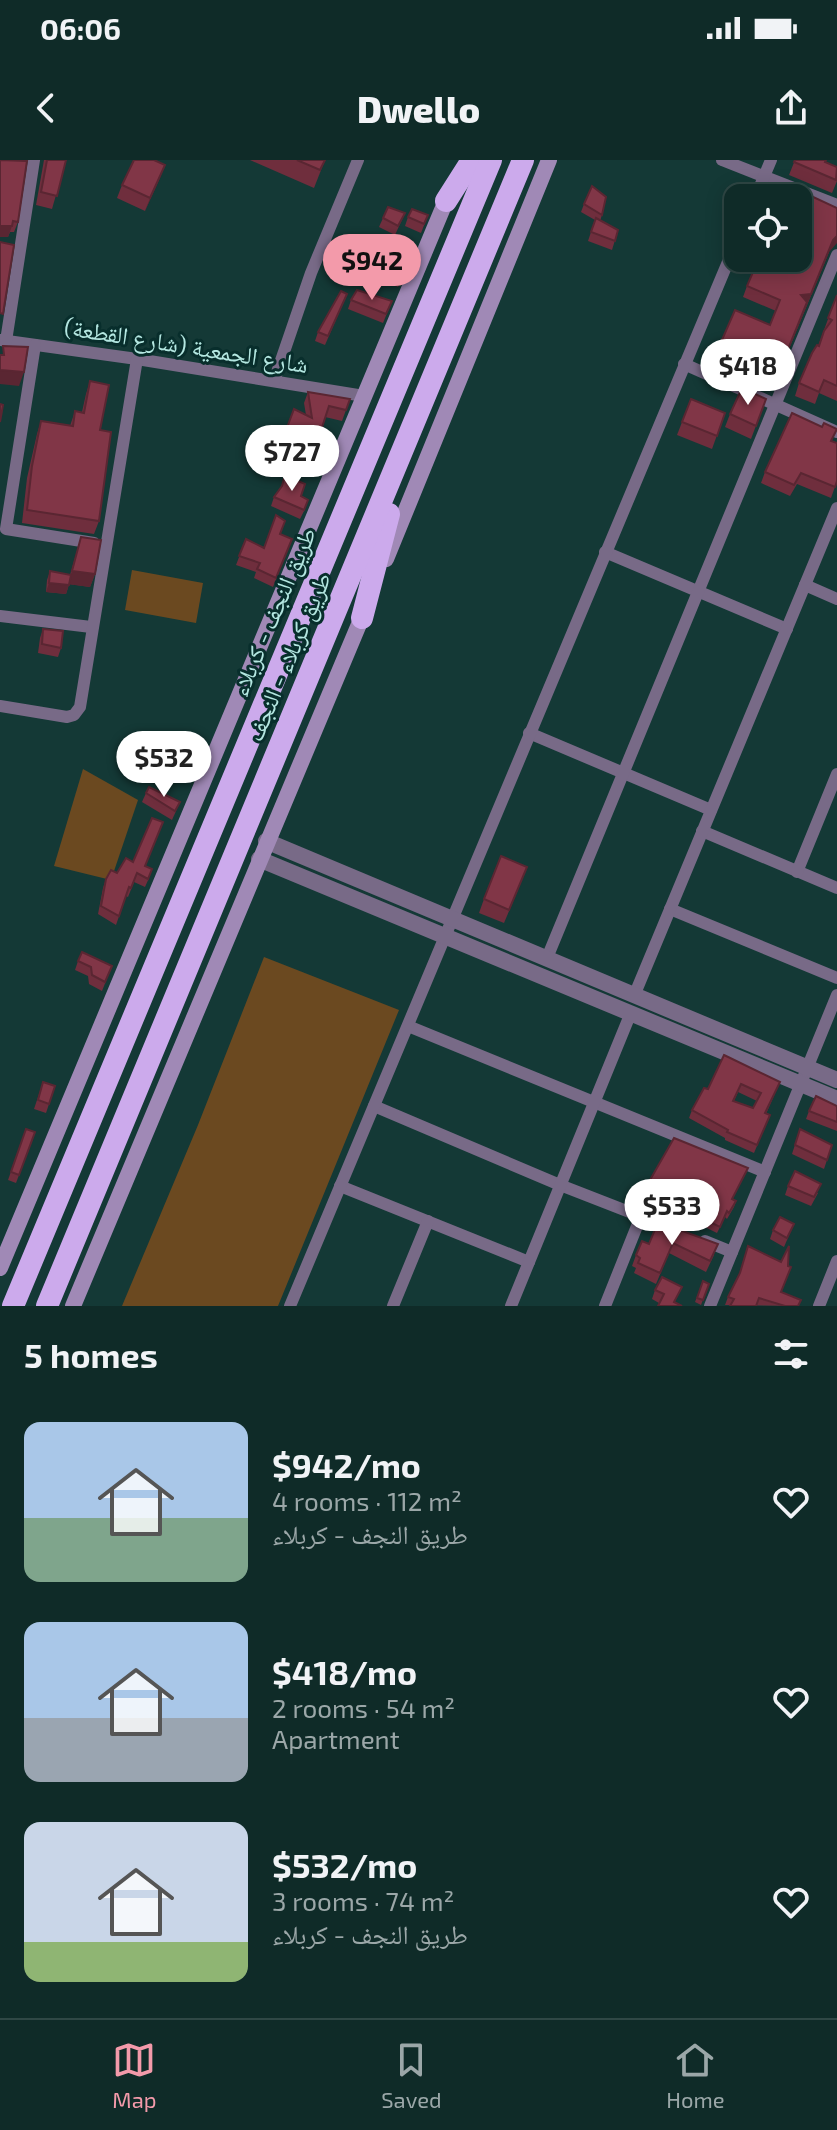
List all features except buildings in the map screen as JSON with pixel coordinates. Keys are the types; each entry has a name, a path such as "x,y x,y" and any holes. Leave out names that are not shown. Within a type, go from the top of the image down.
{"highway":[{"path":"446,201 472,160"},
{"name":"طريق النجف - کربلاء","path":"13,1306 491,160"},
{"name":"طريق کربلاء - النجف","path":"47,1306 523,160"},
{"path":"362,618 410,434"}],"main road":[{"path":"0,1268 463,160"},
{"path":"73,1306 362,618 549,160"}],"street":[{"path":"274,381 326,231 358,160"},
{"path":"722,160 837,205"},
{"path":"761,184 771,160"},
{"path":"3,341 30,162"},
{"path":"547,958 837,255"},
{"path":"290,1306 724,271"},
{"name":"شارع الجمعية (شارع القطعة)","path":"3,341 364,396"},
{"path":"35,345 3,529 105,545"},
{"path":"0,706 67,717 74,715 82,699 91,627 137,359"},
{"path":"684,364 837,432"},
{"path":"634,996 837,508"},
{"path":"605,552 787,629"},
{"path":"805,585 837,599"},
{"path":"0,616 91,627"},
{"path":"529,733 711,810"},
{"path":"797,872 837,774"},
{"path":"702,831 837,888"},
{"path":"266,841 832,1078"},
{"path":"259,859 837,1099"},
{"path":"670,909 837,978"},
{"path":"469,947 470,937 478,930"},
{"path":"710,1306 837,995"},
{"path":"511,1306 630,1015"},
{"path":"408,1026 765,1172"},
{"path":"783,1077 790,1070 789,1060"},
{"path":"819,1092 819,1081 832,1078"},
{"path":"374,1106 560,1185 680,1231"},
{"path":"340,1186 529,1262"},
{"path":"605,1306 641,1216"},
{"path":"393,1306 428,1221"},
{"path":"693,1236 732,1252"},
{"path":"819,1306 837,1261"}],"shaded area":[{"path":"132,570 203,583 196,623 125,610"},
{"path":"83,769 138,800 111,880 54,866"},
{"path":"264,957 399,1010 278,1306 122,1306 198,1125"}]}
